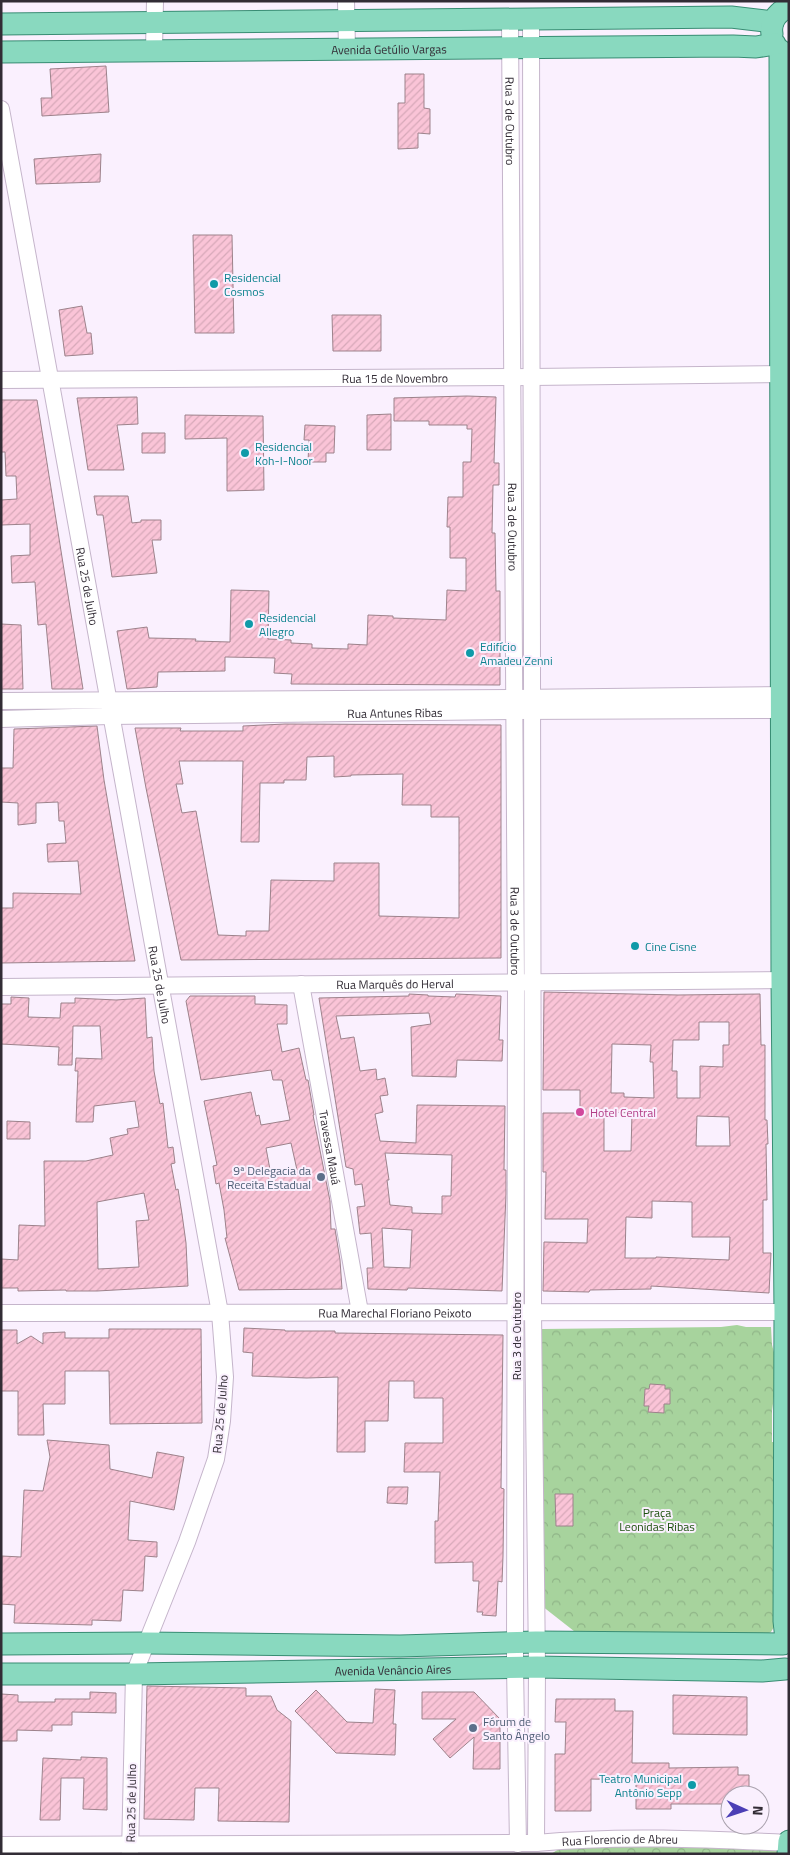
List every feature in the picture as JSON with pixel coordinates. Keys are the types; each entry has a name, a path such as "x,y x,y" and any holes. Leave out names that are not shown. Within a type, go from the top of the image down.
{"main road":[{"path":"1,24 155,24 346,11 520,19 731,18 779,11"},
{"path":"779,11 771,29 781,49 785,539 787,1312 784,1621 786,1640"},
{"name":"Avenida Getúlio Vargas","path":"1,52 733,46 781,49"},
{"name":"Avenida Venâncio Aires","path":"1,1644 400,1646 526,1642 786,1640 780,1656 787,1673 515,1667 134,1674 1,1674"}],"street":[{"path":"154,50 155,1"},
{"path":"346,11 347,49"},
{"name":"Rua 3 de Outubro","path":"518,1844 515,1667 526,1642 533,1312 532,235 520,19"},
{"name":"Rua 3 de Outubro","path":"521,48 512,235 516,982 515,1312 526,1642 537,1667 536,1843"},
{"name":"Rua 25 de Julho","path":"1,108 220,1312 225,1377 222,1421 216,1459 190,1534 134,1674 130,1849"},
{"path":"512,235 532,235"},
{"name":"Rua 15 de Novembro","path":"1,380 513,378 784,374"},
{"path":"4,701 4,719"},
{"name":"Rua Antunes Ribas","path":"4,701 109,708 785,703"},
{"name":"Rua Antunes Ribas","path":"4,719 109,708"},
{"name":"Rua Marquês do Herval","path":"1,986 785,980"},
{"name":"Travessa Mauá","path":"301,984 360,1312"},
{"path":"516,1117 533,1118"},
{"name":"Rua Marechal Floriano Peixoto","path":"1,1313 787,1312"},
{"name":"Rua Florencio de Abreu","path":"1,1845 130,1849 518,1844 576,1840 655,1839 750,1840 788,1845"}],"green space":[{"name":"Praça Leonidas Ribas","path":"737,1325 771,1327 772,1345 778,1367 772,1411 772,1442 779,1442 773,1512 774,1627 771,1632 765,1635 579,1635 542,1606 539,1426 542,1329 721,1327"},
{"path":"562,1847 781,1847 782,1854 551,1854"}],"building":[{"path":"106,66 109,112 42,116 41,98 52,98 50,69"},
{"path":"405,74 424,74 424,108 430,109 430,134 418,133 418,148 398,149 398,103 405,103"},
{"path":"101,154 100,182 36,184 34,159"},
{"name":"Residencial Cosmos","path":"193,235 232,235 234,333 195,333"},
{"path":"82,306 87,333 91,333 93,354 65,356 59,310"},
{"path":"332,315 381,315 381,351 333,351"},
{"path":"137,397 138,424 117,425 124,470 88,470 77,398"},
{"path":"496,397 494,463 499,463 499,485 493,485 492,533 495,533 496,591 500,591 500,685 291,684 292,674 274,673 275,658 225,657 225,671 158,672 157,687 127,689 117,631 147,627 149,638 230,642 231,590 269,591 268,639 291,640 291,643 312,644 312,648 348,649 348,644 367,645 368,615 446,620 447,590 466,591 466,558 450,558 450,527 447,527 448,497 463,497 463,462 471,462 472,429 467,429 467,425 429,425 429,421 394,421 394,398"},
{"path":"1,400 37,400 83,689 52,689 46,624 38,625 35,582 12,583 11,556 30,555 30,524 1,525 1,500 17,499 16,476 6,476 5,452 1,452"},
{"path":"391,414 391,450 367,450 367,415"},
{"name":"Residencial Koh-I-Noor","path":"185,415 263,416 264,490 227,491 227,438 185,439"},
{"path":"305,425 335,426 334,453 326,453 326,462 308,462 309,440 304,440"},
{"path":"142,433 165,433 165,453 142,453"},
{"path":"94,496 128,496 132,523 141,522 141,520 161,520 161,540 152,540 157,573 112,577 103,515 97,515"},
{"path":"1,624 21,625 23,689 1,689"},
{"path":"285,724 501,725 501,958 181,960 135,728 181,728 180,731 243,731 243,726","holes":["334,756 334,777 403,774 402,805 431,805 431,817 459,817 459,918 379,916 379,863 334,863 334,881 271,880 269,931 246,931 246,936 218,935 196,811 182,813 176,784 183,784 179,761 243,761 241,842 259,842 260,783 284,783 284,780 306,780 307,757"]},
{"path":"97,726 104,780 135,961 1,963 1,908 13,908 13,893 81,894 78,861 48,862 47,844 66,843 64,821 59,821 58,802 36,803 36,823 18,825 18,803 1,802 1,768 13,768 14,729"},
{"path":"544,992 678,995 760,994 761,1045 765,1045 765,1120 767,1120 768,1144 766,1144 767,1200 763,1200 763,1253 771,1253 769,1293 651,1286 651,1289 590,1290 589,1292 543,1291 544,1242 587,1243 588,1219 545,1219 546,1172 543,1172 543,1113 580,1113 580,1090 543,1090","holes":["699,1022 729,1022 729,1045 723,1045 723,1067 700,1066 700,1098 677,1098 677,1071 672,1071 673,1040 699,1040","612,1044 651,1045 650,1062 653,1062 654,1098 624,1097 624,1093 611,1093","604,1112 632,1113 631,1151 604,1151","697,1116 729,1117 730,1146 696,1146","652,1201 692,1202 692,1237 730,1237 729,1260 656,1257 625,1258 626,1217 652,1218"]},
{"path":"409,994 455,997 456,994 501,996 499,1040 503,1040 502,1061 457,1060 456,1077 412,1076 411,1027 431,1024 429,1013 336,1016 341,1039 354,1037 360,1071 376,1069 377,1080 385,1078 388,1095 380,1096 383,1112 375,1114 380,1141 416,1143 417,1105 505,1106 504,1170 506,1170 506,1194 502,1291 408,1288 407,1290 368,1289 367,1268 373,1268 371,1233 360,1234 357,1207 365,1206 362,1184 355,1185 353,1169 346,1167 319,998 409,996","holes":["385,1153 452,1155 451,1196 442,1196 442,1214 412,1213 412,1207 390,1205","382,1228 412,1230 410,1268 384,1267"]},
{"path":"190,996 255,996 255,1004 287,1005 287,1024 277,1024 282,1052 299,1048 306,1080 308,1080 330,1201 331,1229 335,1229 342,1289 239,1290 225,1238 227,1238 224,1210 219,1183 216,1184 213,1166 217,1165 204,1101 251,1092 256,1116 259,1115 261,1125 290,1120 282,1080 273,1080 271,1070 201,1080 186,1001","holes":["291,1143 297,1170 271,1175 266,1148"]},
{"path":"11,997 29,998 28,1017 60,1018 61,1003 75,1003 75,998 116,1000 145,998 147,1038 152,1037 154,1071 160,1104 163,1103 168,1148 173,1147 175,1163 171,1164 182,1214 186,1243 188,1286 97,1291 18,1291 18,1288 1,1288 1,1259 18,1260 19,1225 45,1226 44,1161 86,1161 113,1155 110,1138 128,1134 127,1129 139,1127 135,1101 94,1106 93,1122 76,1122 78,1071 75,1071 76,1058 102,1059 100,1026 73,1026 72,1065 58,1065 59,1047 1,1044 1,1004 11,1004","holes":["144,1193 149,1220 136,1221 139,1267 98,1269 97,1202"]},
{"path":"7,1121 30,1122 30,1139 7,1139"},
{"path":"244,1328 285,1331 335,1331 335,1333 503,1335 501,1488 504,1489 503,1556 502,1582 498,1581 496,1616 482,1615 483,1612 477,1612 479,1581 473,1581 473,1562 435,1563 435,1521 438,1521 440,1472 404,1472 405,1443 443,1443 443,1398 414,1398 414,1381 389,1381 388,1421 365,1421 365,1452 337,1452 338,1377 252,1376 253,1353 243,1352"},
{"path":"109,1329 201,1329 202,1423 110,1424 109,1371 65,1371 65,1404 43,1404 44,1435 18,1435 18,1391 1,1391 1,1330 17,1330 17,1344 31,1336 43,1344 43,1333 65,1332 65,1338 109,1338"},
{"path":"650,1384 665,1385 665,1389 670,1389 670,1404 664,1404 664,1413 648,1412 649,1406 644,1406 645,1389 649,1389"},
{"path":"47,1440 109,1445 110,1469 152,1478 157,1452 184,1457 174,1510 130,1501 128,1540 157,1542 157,1557 145,1556 143,1591 123,1590 121,1621 92,1620 92,1625 14,1623 15,1605 1,1604 2,1556 21,1557 24,1490 43,1491 50,1457"},
{"path":"388,1487 408,1487 407,1504 387,1503"},
{"path":"555,1494 573,1494 573,1526 556,1526"},
{"path":"147,1686 246,1688 246,1696 271,1696 277,1710 291,1721 289,1822 218,1821 219,1788 195,1788 194,1820 144,1819"},
{"path":"375,1689 395,1690 393,1724 396,1724 395,1755 336,1753 295,1711 316,1690 347,1722 373,1723"},
{"path":"90,1692 116,1693 116,1713 72,1712 72,1725 52,1725 52,1731 17,1730 17,1741 1,1741 1,1694 18,1695 18,1702 55,1702 55,1699 90,1699"},
{"name":"Fórum de Santo Ângelo","path":"422,1692 474,1692 500,1719 500,1769 473,1769 474,1737 450,1758 433,1739 456,1719 422,1719"},
{"path":"673,1695 747,1697 747,1735 673,1734"},
{"path":"556,1699 615,1699 615,1711 633,1711 632,1763 669,1763 669,1768 738,1767 738,1775 749,1775 749,1785 720,1785 720,1804 671,1804 671,1809 636,1809 636,1780 591,1779 591,1811 555,1811 555,1754 565,1754 566,1722 555,1722"},
{"path":"81,1757 107,1758 107,1810 83,1809 84,1778 61,1778 60,1820 40,1820 43,1758 81,1760"}],"place":[{"name":"Residencial Cosmos","path":"214,284"},
{"name":"Residencial Koh-I-Noor","path":"245,453"},
{"name":"Residencial Allegro","path":"249,624"},
{"name":"Edifício Amadeu Zenni","path":"470,653"},
{"name":"Cine Cisne","path":"635,946"},
{"name":"Hotel Central","path":"580,1112"},
{"name":"9ª Delegacia da Receita Estadual","path":"321,1177"},
{"name":"Fórum de Santo Ângelo","path":"473,1728"},
{"name":"Teatro Municipal Antônio Sepp","path":"692,1785"}]}
